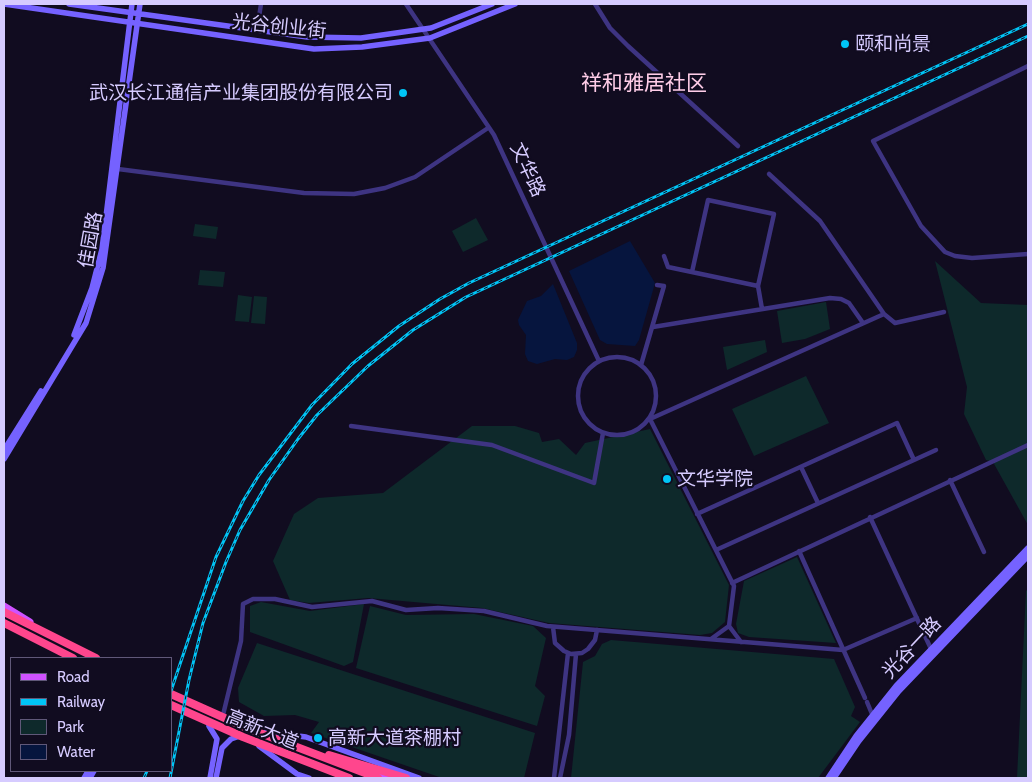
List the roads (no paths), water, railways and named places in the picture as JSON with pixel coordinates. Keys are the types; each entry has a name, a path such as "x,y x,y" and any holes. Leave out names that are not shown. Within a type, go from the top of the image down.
{"highway":[{"path":"4,612 94,657"},
{"path":"4,624 71,657"},
{"path":"172,692 277,740 378,778"},
{"path":"172,707 349,778"},
{"path":"277,740 406,778"},
{"path":"320,767 340,778"}],"main road":[{"name":"光谷创业街","path":"4,4 130,24 314,49 362,47 430,38 516,4"},
{"name":"光谷创业街","path":"69,4 308,37 361,38 423,29 492,4"},
{"name":"佳园路","path":"4,450 77,329 92,288 102,249 132,4"},
{"name":"佳园路","path":"4,459 86,323 104,268 139,24 140,4"},
{"name":"光谷一路","path":"828,778 872,714 931,649 1028,548"},
{"name":"光谷一路","path":"834,778 859,741 899,691 1028,556"},
{"path":"4,606 33,624 100,657"},
{"path":"4,624 64,657"},
{"path":"27,638 22,626 33,624"},
{"name":"高新大道","path":"172,692 248,725 386,778"},
{"name":"高新大道","path":"172,707 237,737 340,778"},
{"path":"207,724 217,739 210,778"},
{"path":"266,732 306,737 419,778"},
{"path":"216,778 222,748 231,739 237,737"},
{"path":"259,746 298,774 309,778"}],"street":[{"path":"257,30 261,4"},
{"name":"文华路","path":"406,4 498,143 599,361"},
{"path":"595,4 610,28 628,46 738,146"},
{"path":"1028,66 874,141 921,226 945,252 955,256 972,258 1028,254"},
{"path":"118,168 304,193 354,194 385,188 415,177 488,128"},
{"path":"769,174 820,221 884,314 895,323 944,312"},
{"path":"692,272 708,200 774,214 758,286 762,309"},
{"path":"664,256 668,267 758,286"},
{"path":"641,365 664,286 657,285"},
{"path":"653,327 830,298 841,299 849,303 863,323"},
{"path":"650,419 884,314"},
{"path":"612,357 625,357 641,365 654,381 657,394 656,407 650,419 641,428 629,434 616,436 603,433 592,426 584,417 578,399 581,380 589,369 599,361 612,357"},
{"path":"650,419 734,586 729,626 741,642"},
{"path":"698,514 897,423 914,460"},
{"path":"352,426 492,445 594,483 603,433"},
{"path":"732,582 1028,445"},
{"path":"716,550 936,450"},
{"path":"801,467 818,503"},
{"path":"950,480 984,552"},
{"path":"870,517 931,649"},
{"path":"799,551 872,714"},
{"path":"223,715 241,641 243,604 253,599 275,600 312,607 364,601 406,610 438,608 484,611 553,627 843,650 917,618"},
{"path":"711,640 729,626"},
{"path":"553,627 555,643 568,653 576,654 591,647 597,630"},
{"path":"554,778 568,653"},
{"path":"560,778 569,735 576,654"},
{"path":"298,774 303,778"}],"water":[{"path":"630,241 655,283 639,340 635,346 607,344 600,340 569,271"},
{"path":"553,284 577,343 577,350 574,357 567,360 555,359 537,364 528,361 525,354 526,335 518,320 527,301 541,296"}],"railway":[{"path":"172,688 216,557 243,501 259,475 312,405 352,364 399,326 440,299 469,283 1028,24"},
{"path":"172,768 189,680 203,623 240,530 269,480 298,439 317,415 368,366 413,330 466,297 1028,36"},
{"path":"144,778 147,772"},
{"path":"170,778 171,772"}],"place":[{"name":"颐和尚景","path":"845,44"},
{"name":"武汉长江通信产业集团股份有限公司","path":"403,93"},
{"name":"文华学院","path":"667,479"},
{"name":"高新大道茶棚村","path":"318,738"}],"district":[{"name":"祥和雅居社区","path":"644,84"}]}
